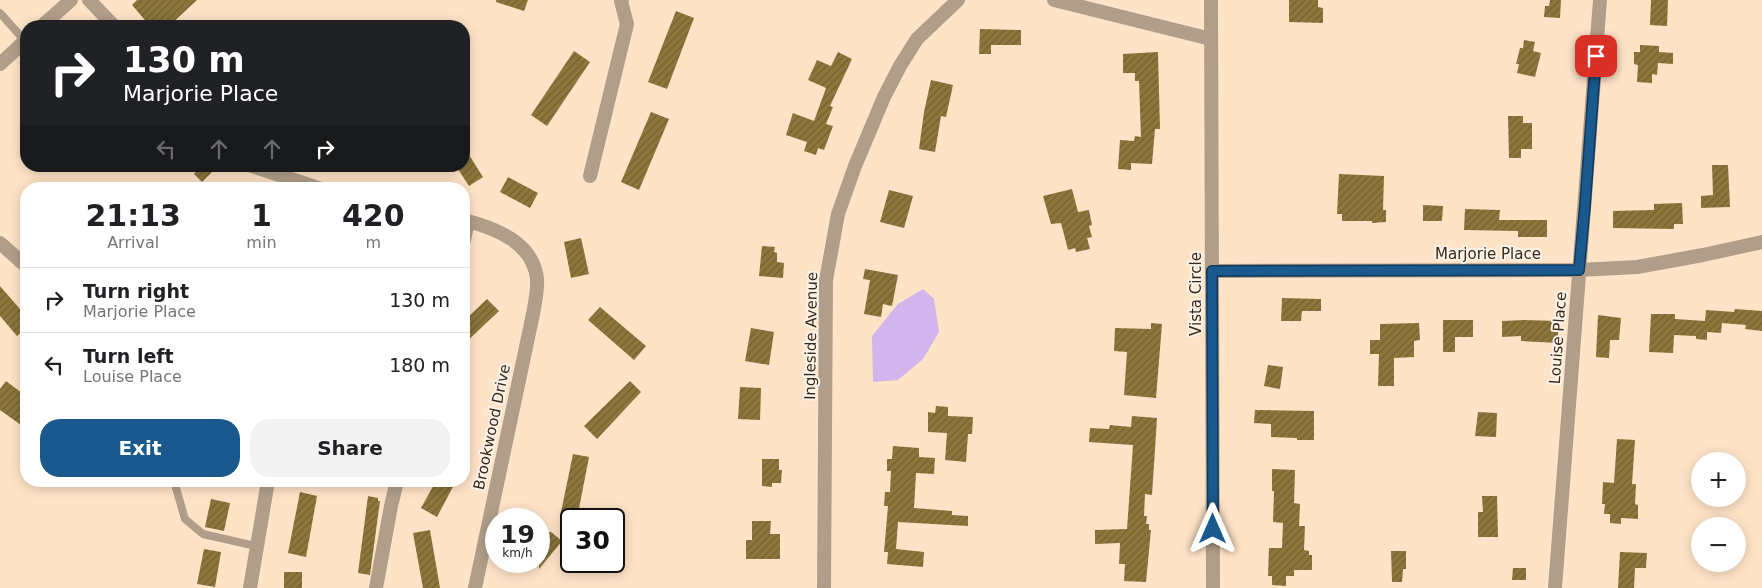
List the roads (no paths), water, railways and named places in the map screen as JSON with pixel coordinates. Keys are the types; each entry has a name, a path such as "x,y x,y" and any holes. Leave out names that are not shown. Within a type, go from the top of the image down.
{"street":[{"path":"49,20 71,0"},
{"path":"89,0 108,20"},
{"path":"590,176 627,24 620,0"},
{"name":"Ingleside Avenue","path":"824,588 826,280 838,214 862,149 884,97 900,66 917,39 958,0"},
{"path":"1054,0 1210,39"},
{"name":"Vista Circle","path":"1211,0 1213,588"},
{"name":"Louise Place","path":"1556,588 1600,0"},
{"path":"0,64 20,46"},
{"path":"270,172 300,182"},
{"name":"Brookwood Drive","path":"470,222 503,233 512,239 528,255 537,280 533,314 475,588"},
{"name":"Marjorie Place","path":"1212,271 1579,270 1637,267 1762,242"},
{"path":"0,243 20,261"},
{"path":"250,588 267,487"},
{"path":"376,588 396,487"}],"lane":[{"path":"0,13 20,35"},
{"path":"176,487 186,519 203,534 256,546"}]}
